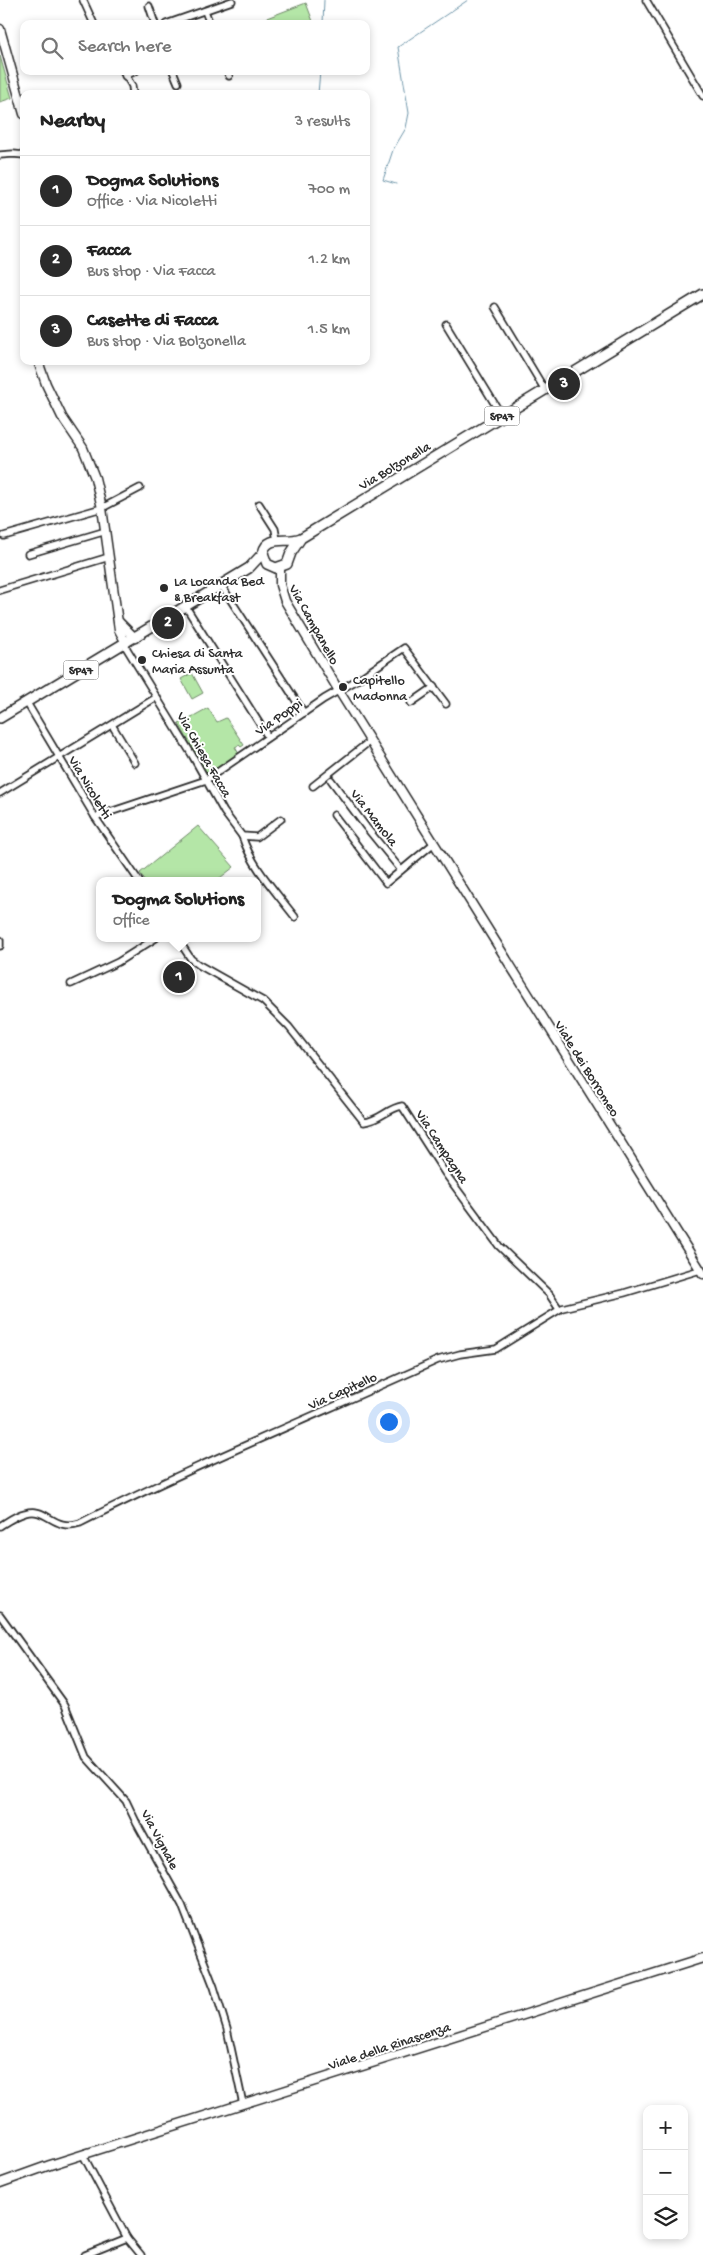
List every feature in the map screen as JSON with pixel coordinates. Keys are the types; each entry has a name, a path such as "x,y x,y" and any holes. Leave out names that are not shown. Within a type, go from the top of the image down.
{"main road":[{"path":"0,29 20,100"},
{"name":"Via Bolzonella","path":"263,553 268,543 301,538 703,294"},
{"path":"39,365 46,384 62,417 84,448 95,478 106,531 108,557 121,636 125,644"},
{"name":"Via Bolzonella","path":"280,568 287,564 291,553 301,538"},
{"path":"281,541 290,548 291,553"},
{"path":"263,553 264,559 269,566"},
{"name":"SP47","path":"249,568 263,553"},
{"name":"SP47","path":"0,718 249,568 257,565 280,568"},
{"name":"Via Campanello","path":"280,568 280,585 285,601 452,875"},
{"path":"119,622 135,638"},
{"name":"Viale dei Borromeo","path":"452,875 491,933 572,1067 702,1272"},
{"name":"Viale della Rinascenza","path":"0,2183 703,1958"}],"street":[{"path":"83,0 92,20"},
{"path":"646,0 703,96"},
{"path":"177,20 232,1"},
{"path":"149,6 154,20"},
{"path":"205,10 209,20"},
{"path":"125,75 132,90"},
{"path":"175,75 178,83"},
{"path":"0,155 20,153"},
{"path":"495,307 545,390"},
{"path":"446,324 502,416"},
{"path":"4,536 102,508 140,488"},
{"path":"259,504 281,541"},
{"path":"28,554 106,531"},
{"path":"0,590 108,557"},
{"path":"221,585 304,713"},
{"path":"186,607 268,737"},
{"name":"Via Chiesa Facca","path":"125,644 234,826 242,836 255,866 295,917"},
{"name":"Via Poppi","path":"95,818 206,780 404,648 446,704"},
{"path":"411,703 434,687"},
{"path":"0,793 158,697"},
{"name":"Via Nicoletti","path":"26,702 95,818 136,877"},
{"path":"112,725 135,763"},
{"path":"313,786 370,741"},
{"name":"Via Mamola","path":"331,780 401,870"},
{"path":"334,815 386,883 434,843"},
{"path":"242,836 257,836 281,818"},
{"path":"0,940 0,946"},
{"path":"72,984 118,962 150,942"},
{"name":"Via Campagna","path":"180,942 191,959 198,965 263,1001 364,1122 372,1121 395,1107 402,1106 445,1173 499,1246 549,1294 559,1309"},
{"name":"Via Capitello","path":"0,1526 25,1513 31,1512 39,1512 62,1526 80,1523 216,1457 259,1440 438,1360 460,1354 496,1350 559,1309 702,1272"},
{"name":"Via Vignale","path":"0,1615 64,1705 86,1757 126,1801 182,1904 214,1987 227,2029 243,2104"},
{"path":"83,2156 127,2238 141,2255"},
{"path":"85,2255 127,2238"}],"green space":[{"path":"306,3 312,20 261,20"},
{"path":"0,56 12,98 0,102"},
{"path":"192,673 203,693 192,699 181,679"},
{"path":"208,708 217,722 226,718 244,745 235,747 239,754 207,773 179,724"},
{"path":"198,826 234,867 221,877 142,877 140,873"}],"waterway":[{"path":"323,20 324,0"},
{"path":"396,184 383,180 393,150 406,128 409,113 398,47 468,0"},
{"path":"318,90 320,75"}],"place":[{"name":"Casette di Facca","path":"564,384"},
{"name":"La Locanda Bed & Breakfast","path":"164,588"},
{"name":"Facca","path":"168,623"},
{"name":"Chiesa di Santa Maria Assunta","path":"142,660"},
{"name":"Capitello Madonna","path":"343,687"},
{"name":"Dogma Solutions","path":"179,977"}]}
